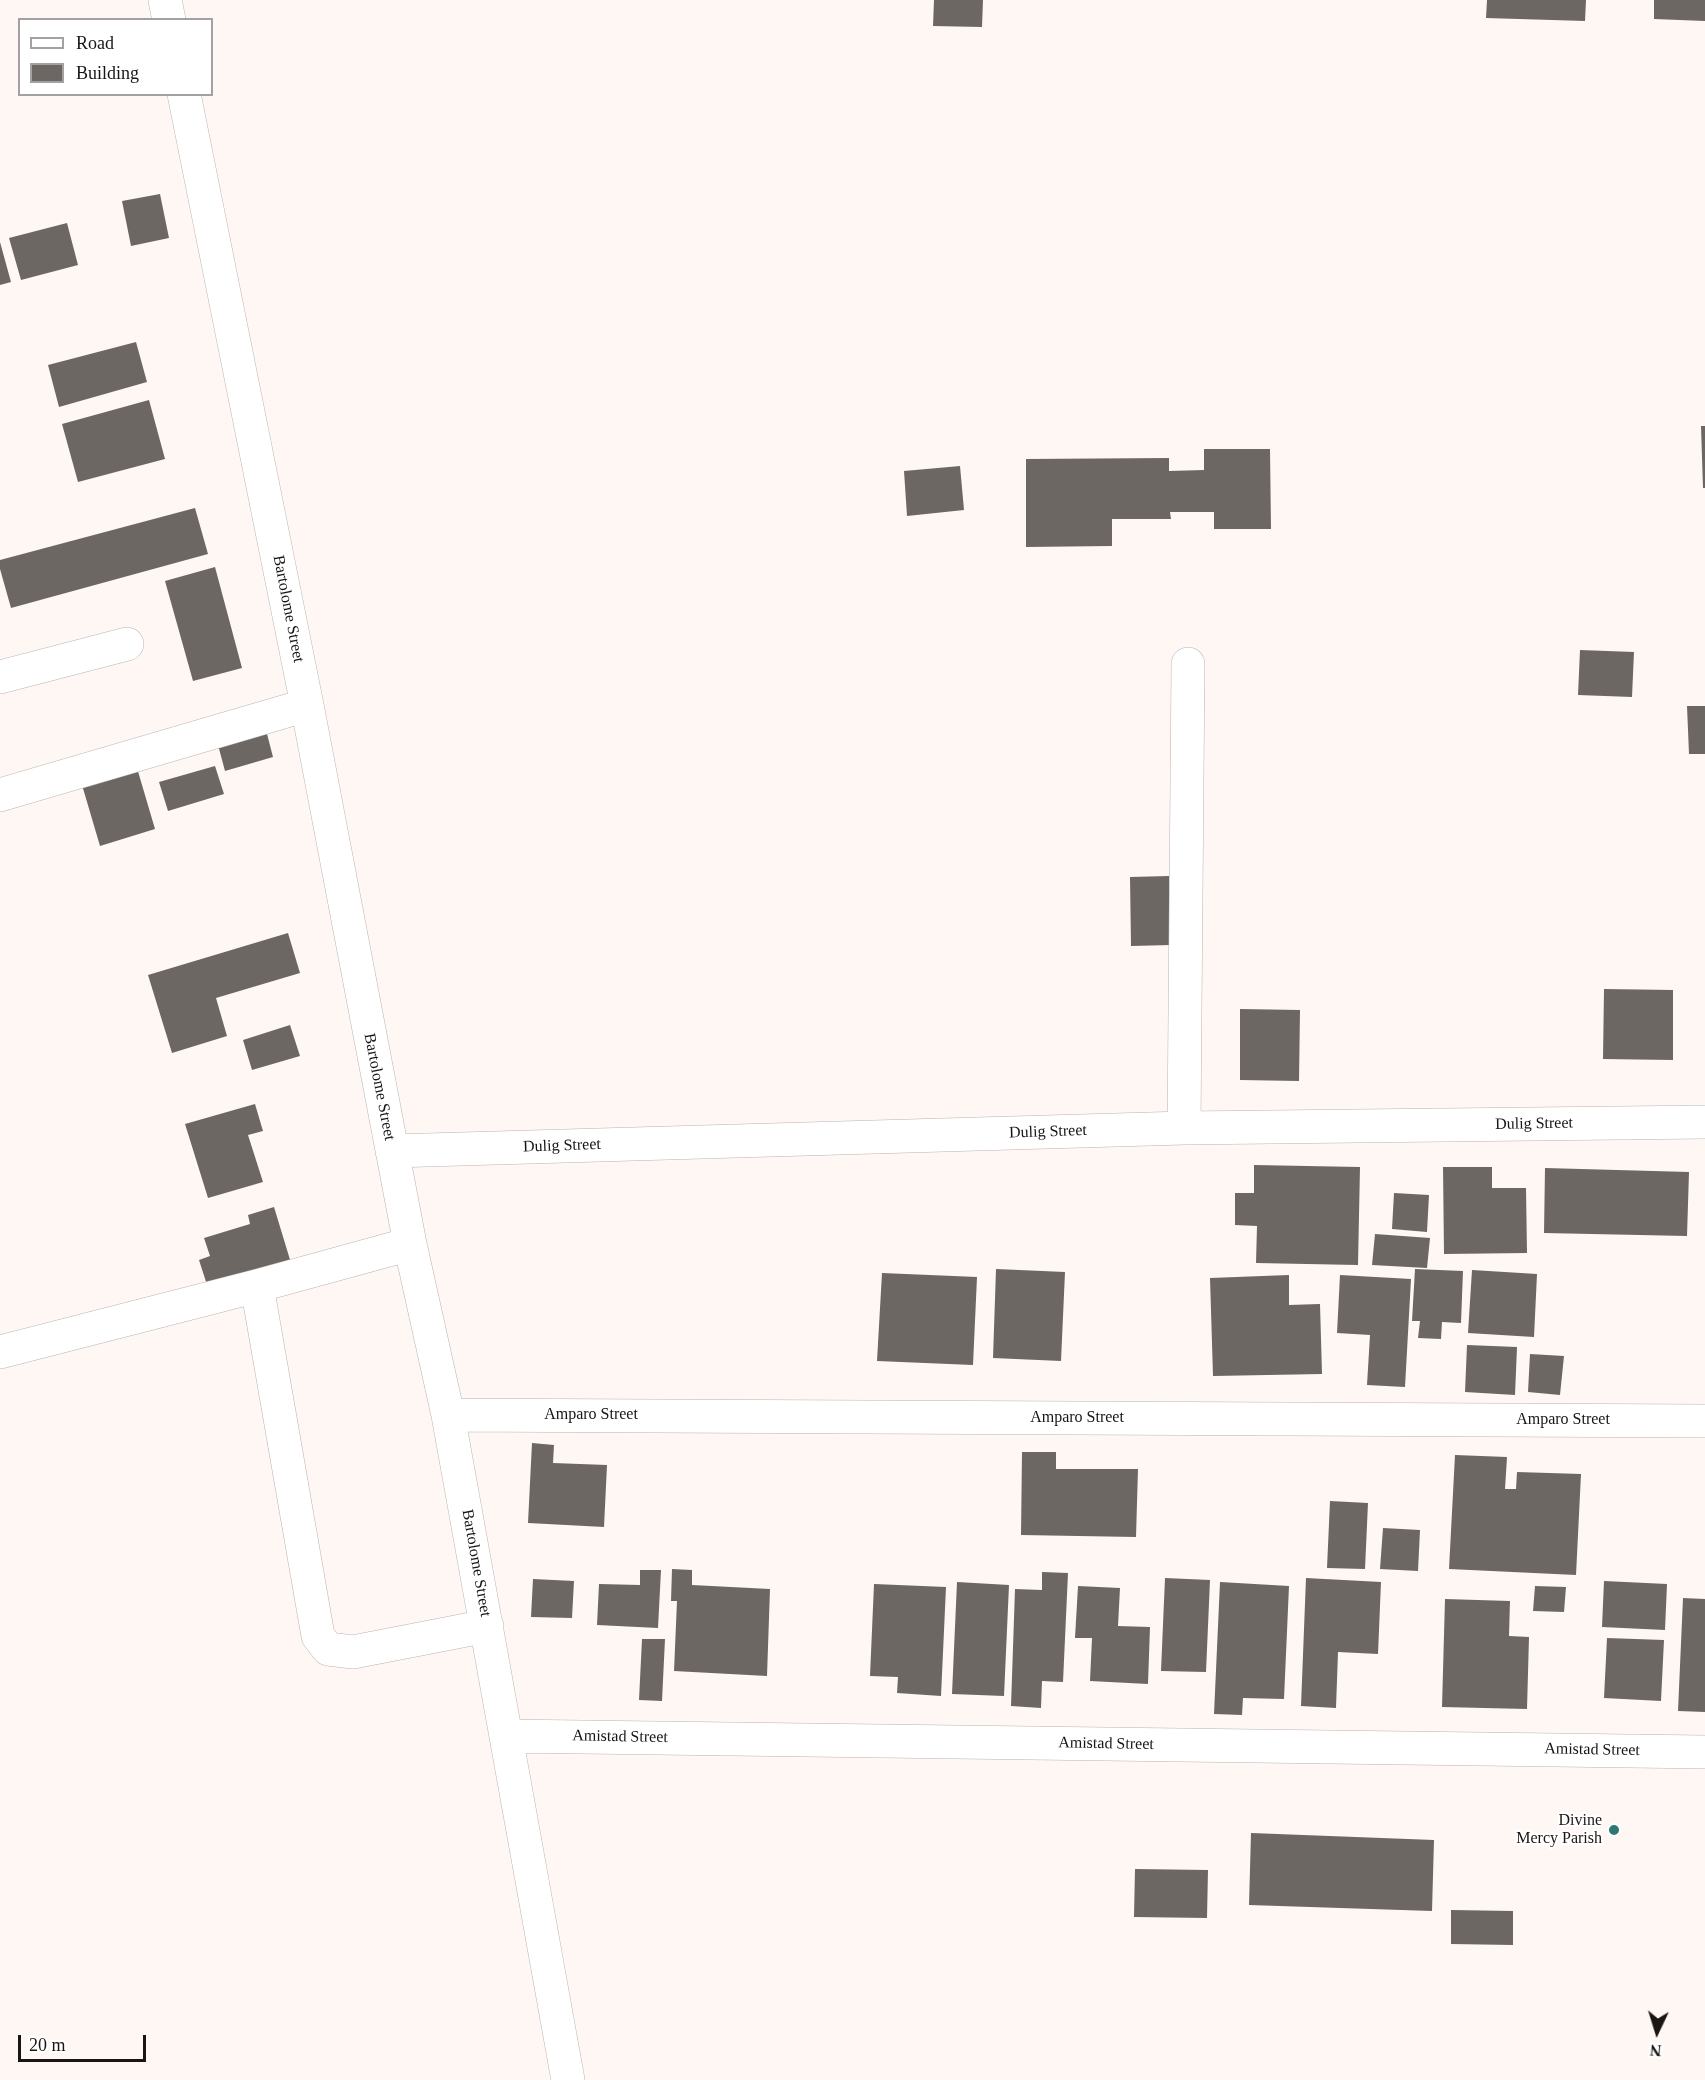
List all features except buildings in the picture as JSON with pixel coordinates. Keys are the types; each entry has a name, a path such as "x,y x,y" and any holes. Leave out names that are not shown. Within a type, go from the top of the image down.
{"street":[{"path":"165,0 169,18"},
{"name":"Bartolome Street","path":"184,96 307,705 410,1244 448,1415 568,2080"},
{"path":"0,677 127,644"},
{"path":"1184,1128 1188,664"},
{"path":"0,795 307,705"},
{"name":"Dulig Street","path":"392,1151 1184,1128 1705,1122"},
{"path":"0,1352 410,1244"},
{"path":"257,1286 318,1636 328,1648 353,1652 487,1626"},
{"name":"Amparo Street","path":"448,1415 1705,1420"},
{"name":"Amistad Street","path":"507,1736 1705,1752"}],"place":[{"name":"Divine Mercy Parish","path":"1614,1830"}]}
